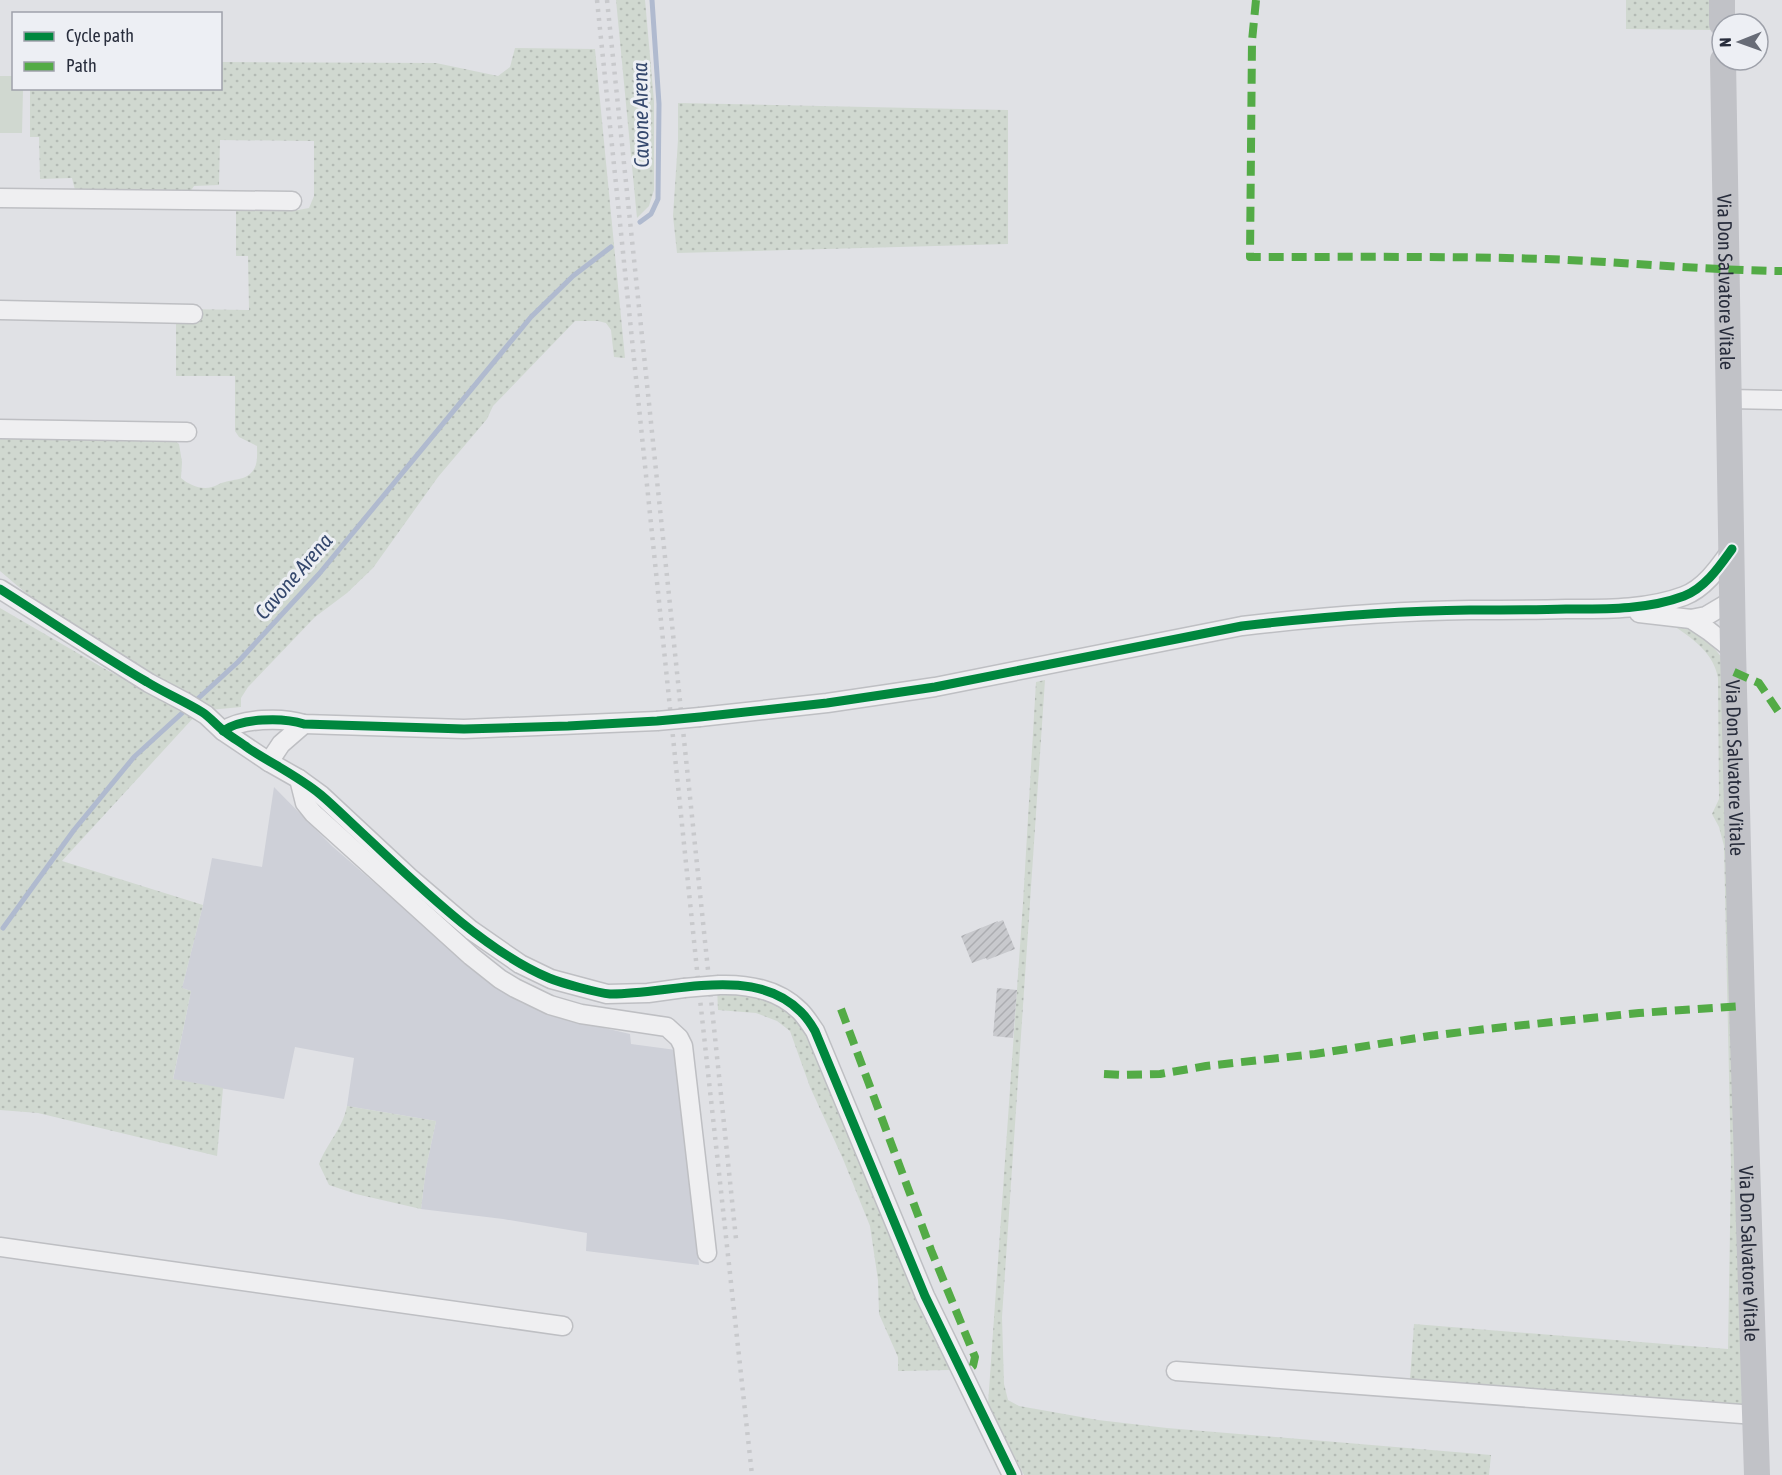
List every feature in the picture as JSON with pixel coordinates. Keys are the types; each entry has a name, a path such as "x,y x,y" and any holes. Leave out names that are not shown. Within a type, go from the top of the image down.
{"street":[{"name":"Via Don Salvatore Vitale","path":"1723,72 1733,650 1757,1475"},
{"path":"0,198 292,201"},
{"path":"0,310 194,314"},
{"path":"1729,399 1782,400"},
{"path":"0,429 187,432"},
{"path":"223,731 231,725 246,722 284,721 304,724 464,729 657,721 827,703 935,687 1272,622 1417,611 1607,609 1659,603 1684,596 1695,590 1717,570 1732,549"},
{"path":"1702,584 1733,600"},
{"path":"0,590 149,684 206,714 223,731 299,779 321,795 409,877 471,930 520,964 551,980 607,994 648,993 736,984 755,987 774,993 801,1012 815,1031 925,1296 1012,1475"},
{"path":"1607,609 1691,619 1706,616 1733,600"},
{"path":"1691,619 1733,650"},
{"path":"269,762 280,744 304,724"},
{"path":"299,779 305,803 313,813 471,956 500,979 550,1005 581,1014 667,1027 679,1038 683,1046 707,1253"},
{"path":"0,1247 563,1326"},
{"path":"1176,1371 1755,1415"}],"shaded area":[{"path":"616,0 645,0 654,101 654,190 649,206 637,218"},
{"path":"1626,0 1713,0 1710,30 1626,29"},
{"path":"515,48 595,49 625,358 614,357 611,330 606,323 575,321 493,406 487,419 438,477 373,568 347,593 315,617 248,687 241,698 241,707 209,710 76,628 27,594 0,571 0,435 173,439 179,444 182,462 181,478 191,485 208,488 245,477 251,473 256,464 257,446 239,437 235,431 235,376 176,376 176,309 249,310 248,256 236,256 236,209 298,210 309,208 314,196 314,141 220,140 219,185 194,186 190,192 75,190 72,178 40,179 39,137 30,137 30,90 222,90 222,62 436,63 498,76 510,67"},
{"path":"0,76 12,76 12,90 23,90 22,133 0,133"},
{"path":"678,103 1008,110 1008,244 677,253 673,216"},
{"path":"0,608 105,669 195,716 62,861 203,905 182,988 191,991 173,1079 223,1088 217,1156 38,1113 0,1110"},
{"path":"1686,627 1707,641 1724,661 1742,1404 1736,1407 1410,1379 1414,1324 1728,1349 1731,1168 1724,846 1719,827 1712,814 1719,799 1718,678 1713,662 1697,643 1677,628"},
{"path":"1045,680 1002,1317 1004,1384 1008,1400 1019,1406 1098,1420 1167,1428 1491,1455 1489,1475 1024,1475 988,1404 1036,682"},
{"path":"274,787 332,846 475,970 514,998 562,1018 630,1034 631,1044 676,1050 699,1265 586,1251 587,1233 503,1219 421,1209 426,1168 436,1121 347,1106 354,1058 295,1047 284,1099 173,1080 191,991 182,988 212,858 262,867"},
{"path":"717,987 781,1003 811,1036 950,1370 898,1371 898,1357 879,1314 878,1280 870,1226 810,1087 790,1031 777,1021 756,1013 718,1010"},
{"path":"347,1106 436,1121 426,1168 421,1209 356,1194 329,1185 319,1164 342,1121"}],"building":[{"path":"1003,920 1015,949 972,963 961,936"},
{"path":"997,988 1017,990 1013,1038 993,1036"}],"waterway":[{"name":"Cavone Arena","path":"640,222 651,214 658,199 659,104 652,0"},
{"name":"Cavone Arena","path":"3,928 74,830 134,757 238,662 319,574 531,317 573,276 611,247"}],"railway":[{"path":"597,0 700,999 752,1475"},
{"path":"607,0 736,1239"}],"marked path":[{"path":"1256,0 1252,41 1250,257 1546,259 1782,271"},
{"path":"1734,672 1759,683 1782,717"},
{"path":"1104,1074 1160,1074 1486,1029 1639,1013 1742,1006"},
{"path":"841,1009 931,1250 975,1357 973,1366 963,1374"}],"cycle path":[{"path":"223,731 241,723 262,720 285,720 304,724 464,729 657,721 827,703 935,687 1242,626 1327,617 1413,612 1625,608 1670,601 1692,592 1711,576 1732,549"},
{"path":"0,589 128,671 202,712 221,729 257,754 312,788 449,912 498,950 524,965 549,978 610,994 710,985 735,985 759,989 781,997 801,1012 815,1031 925,1296 1012,1475"}]}
